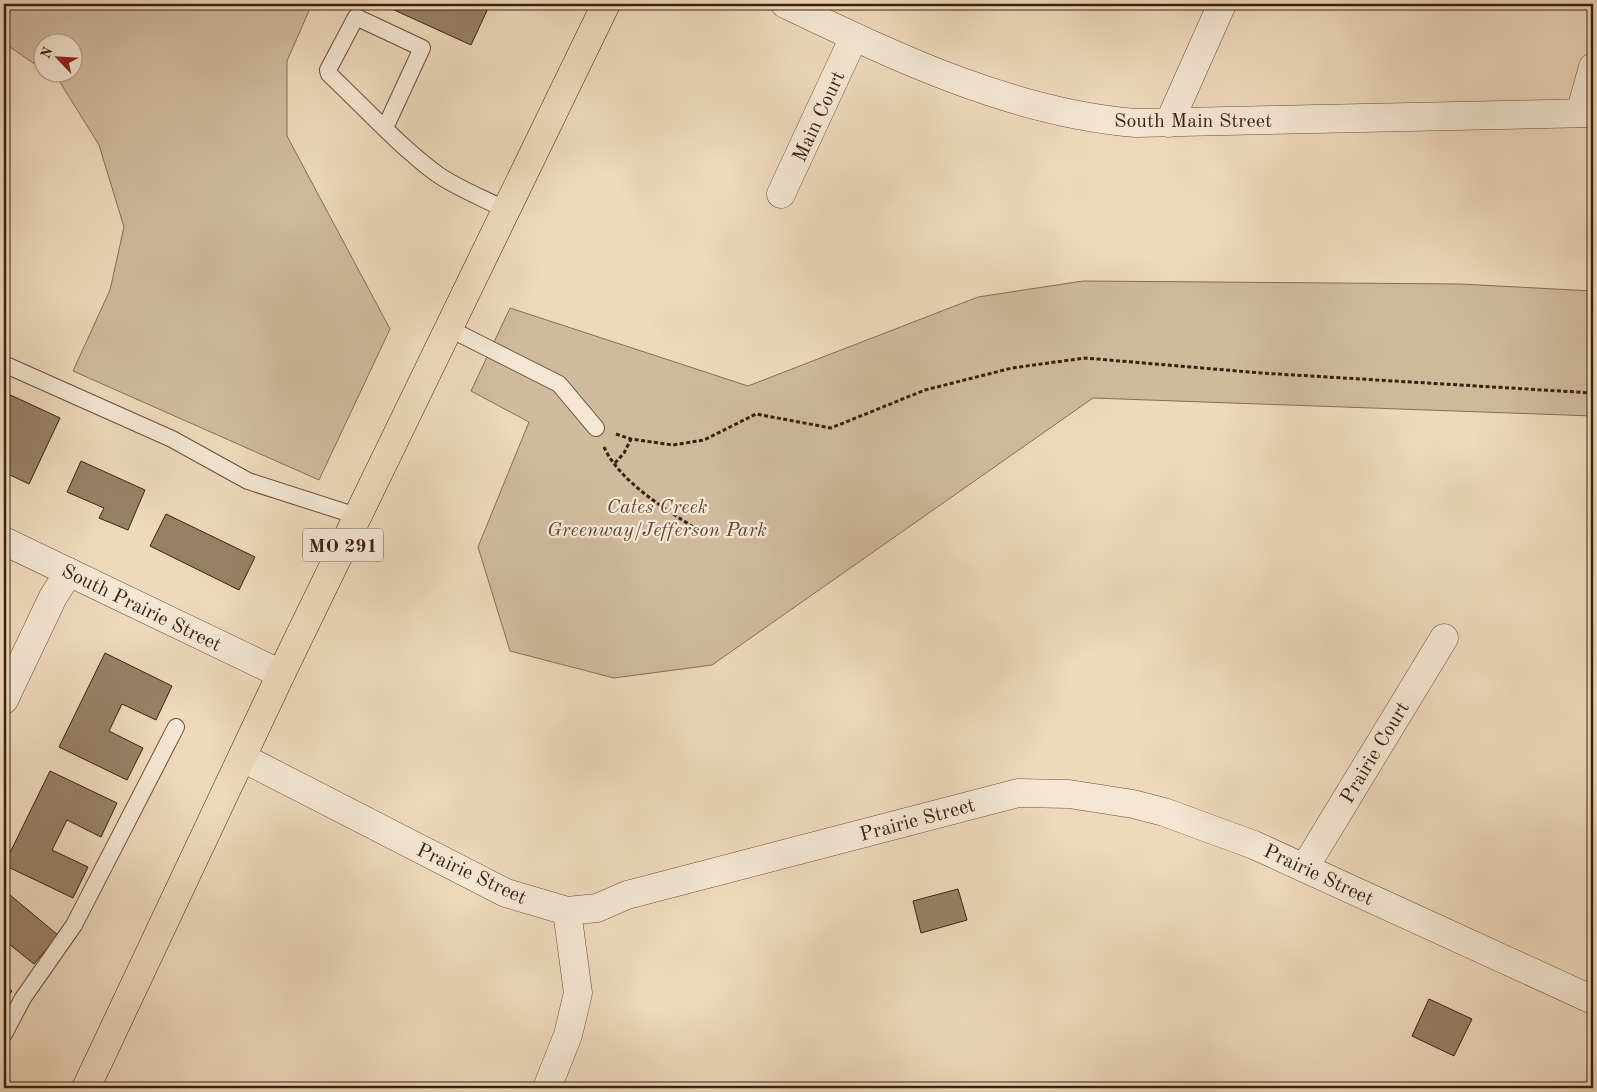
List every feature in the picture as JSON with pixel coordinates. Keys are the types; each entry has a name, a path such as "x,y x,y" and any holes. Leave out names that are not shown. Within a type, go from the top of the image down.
{"highway":[{"name":"MO 291","path":"86,1088 281,674 606,4"}],"street":[{"name":"South Main Street","path":"785,4 854,37 993,94 1054,111 1117,122 1587,113"},
{"path":"1169,122 1222,4"},
{"name":"Main Court","path":"781,194 854,37"},
{"path":"1587,113 1593,67"},
{"name":"South Prairie Street","path":"4,541 281,674"},
{"path":"4,700 53,597 69,572"},
{"name":"Prairie Court","path":"1305,867 1444,638"},
{"name":"Prairie Street","path":"243,758 487,884 530,901 567,911 596,908 627,895 1018,792 1068,794 1141,806 1254,844 1593,1000"},
{"path":"547,1088 568,1035 578,993 567,911"}],"lane":[{"path":"385,128 422,48 356,17 328,72 385,128 439,175 506,210"},
{"path":"448,328 559,384 596,428"},
{"path":"6,365 172,439 248,481 357,516"},
{"path":"4,1034 23,998 74,925 176,727"}],"path":[{"path":"596,428 631,439 673,444 704,440 756,414 831,428 924,390 1012,368 1085,358 1261,373 1593,393"},
{"path":"596,428 606,451 614,463 636,486 660,506 695,528"},
{"path":"614,463 624,453 631,439"}],"green space":[{"path":"4,4 312,4 287,61 287,136 390,329 319,480 73,371 110,290 124,227 99,145 60,82 82,82 82,32 32,32 32,62 4,43"},
{"name":"Cates Creek Greenway/Jefferson Park","path":"1083,281 1460,284 1593,291 1593,416 1093,398 712,665 614,678 510,651 478,547 529,422 471,391 510,308 748,386 978,297"}],"building":[{"path":"381,4 490,4 471,45"},
{"path":"4,392 60,418 29,484 4,472 4,447 10,433 4,430"},
{"path":"81,461 145,490 128,530 99,518 104,508 67,492"},
{"path":"166,514 255,557 239,590 150,546"},
{"path":"105,653 172,686 156,720 122,704 109,731 143,748 127,780 59,747"},
{"path":"50,771 117,803 101,837 67,820 52,850 88,867 73,898 4,865"},
{"path":"958,889 967,920 921,933 913,901"},
{"path":"4,890 58,935 34,964 4,940"},
{"path":"4,985 12,991 4,1001"},
{"path":"1429,999 1472,1019 1454,1056 1412,1036"}]}
